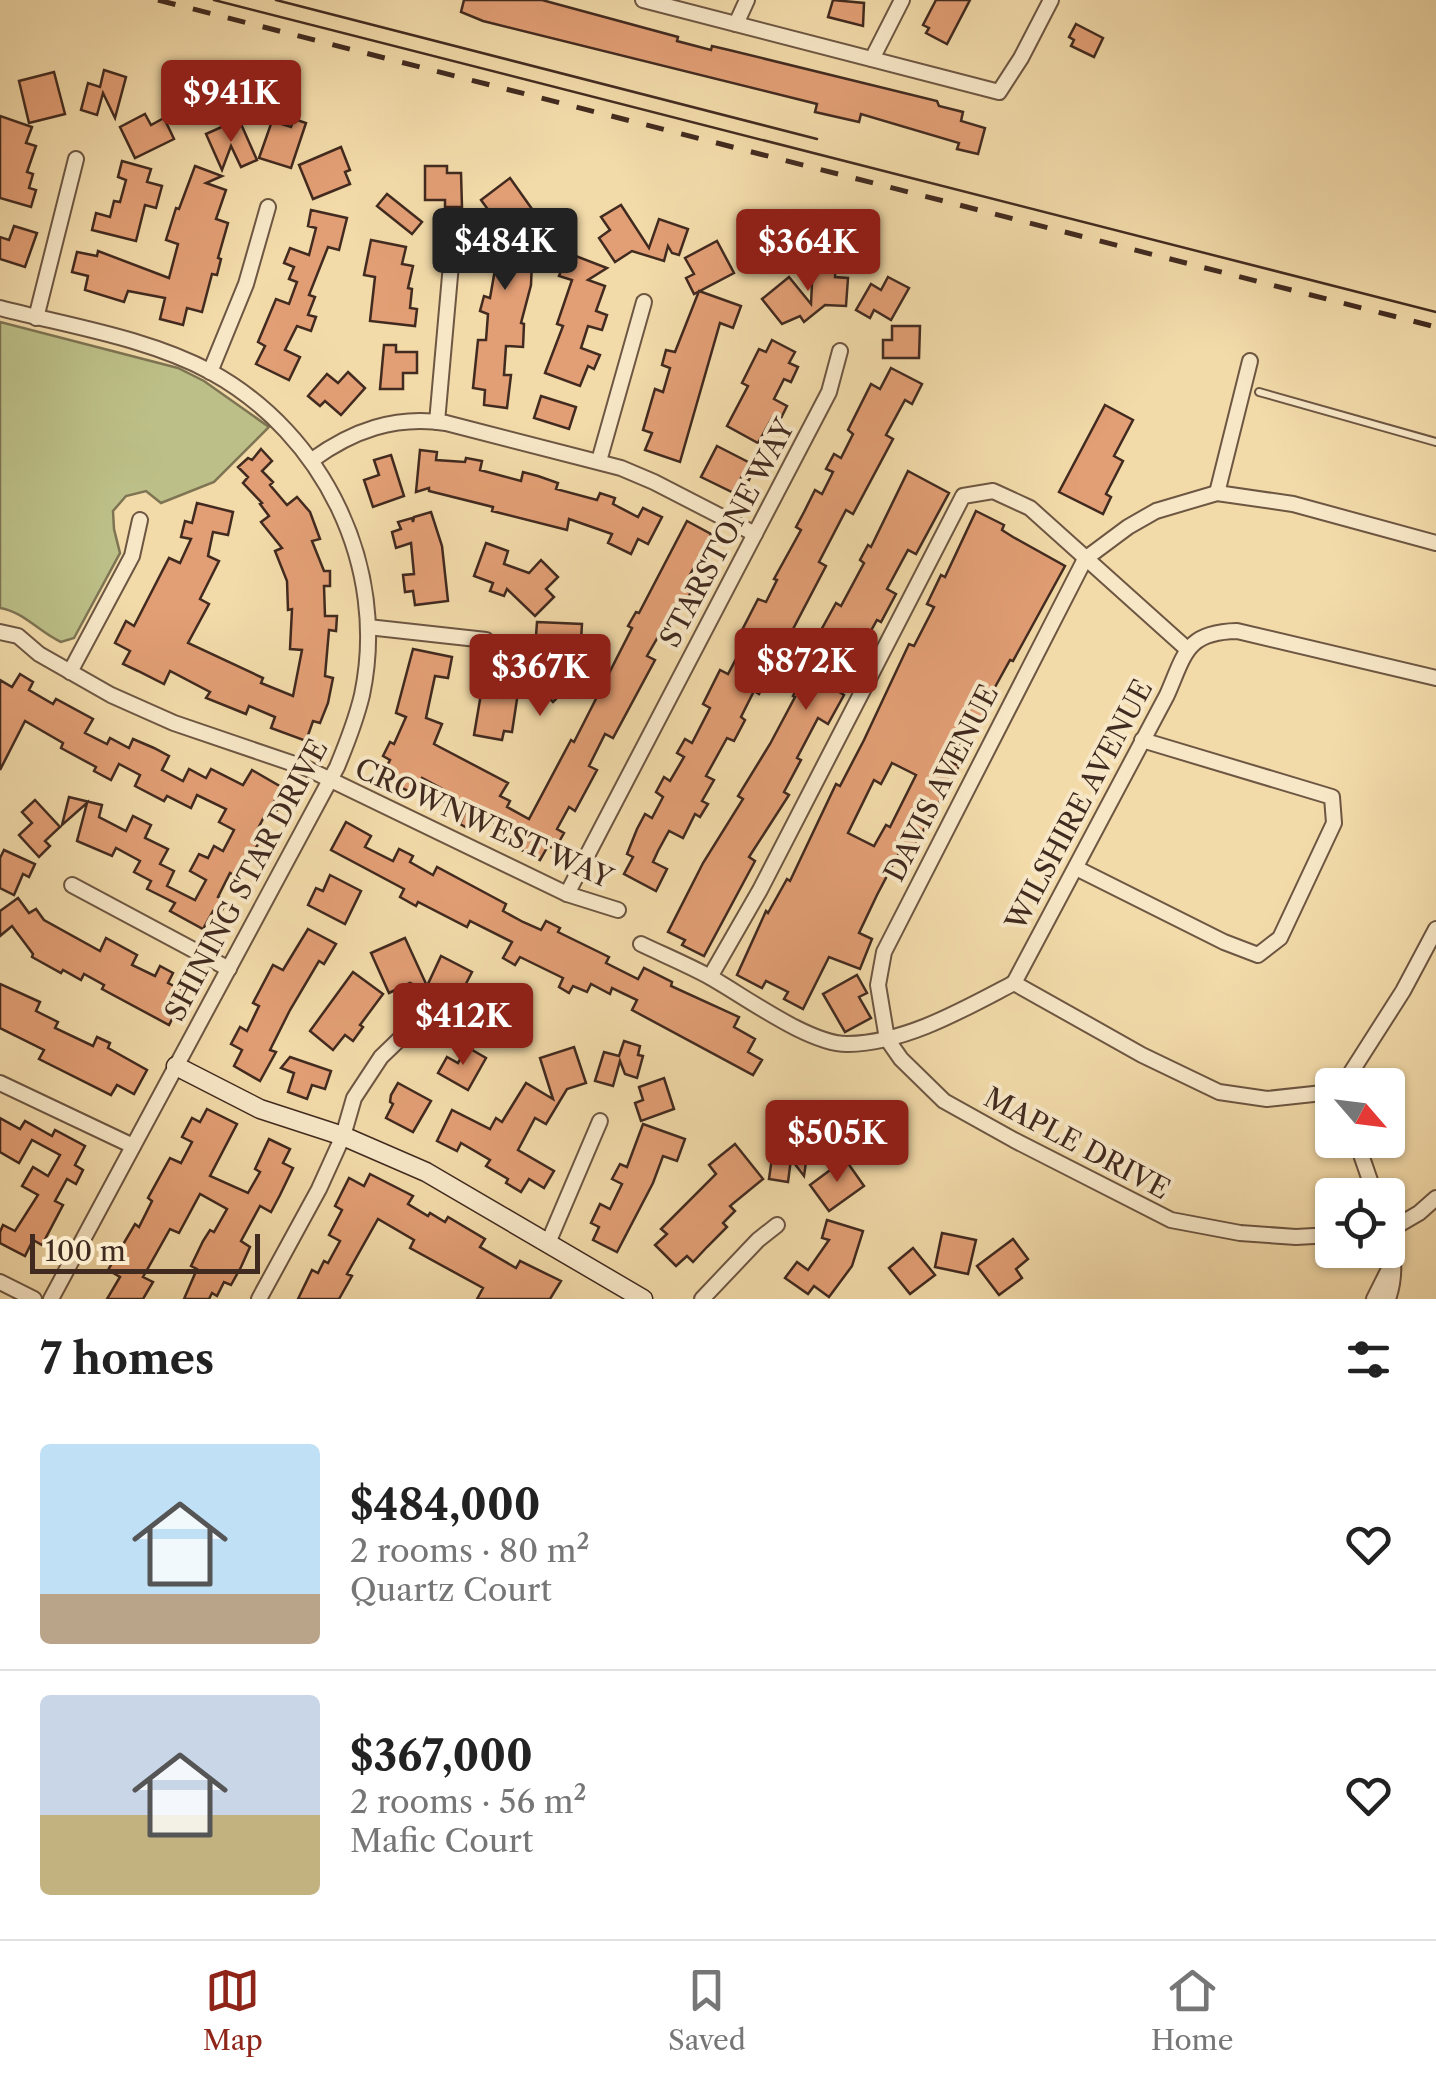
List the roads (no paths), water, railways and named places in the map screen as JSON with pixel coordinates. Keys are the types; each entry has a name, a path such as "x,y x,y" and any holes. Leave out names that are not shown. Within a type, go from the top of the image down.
{"street":[{"path":"643,0 999,92 1022,58 1051,0"},
{"path":"736,24 747,0"},
{"path":"872,59 902,0"},
{"path":"36,318 76,158"},
{"path":"210,372 246,284 268,207"},
{"path":"438,422 452,253"},
{"path":"599,462 644,302"},
{"name":"SHINING STAR DRIVE","path":"0,308 159,350 210,372 267,411 312,460 329,487 352,539 364,584 368,626 362,693 353,728 330,780 51,1299"},
{"name":"STARSTONE WAY","path":"567,894 829,392 840,351"},
{"path":"1217,494 1250,362"},
{"path":"312,460 356,433 380,425 438,422 599,462 654,482 756,534"},
{"path":"710,977 760,890 963,496 993,491 1030,508 1187,649 1204,634 1236,631 1436,678"},
{"path":"1085,559 1156,511 1217,494 1293,504 1436,544"},
{"path":"70,672 132,556 140,520"},
{"name":"DAVIS AVENUE","path":"888,1039 878,984 884,952 1085,559"},
{"path":"368,626 486,640"},
{"name":"CROWNWEST WAY","path":"0,632 18,636 70,672 174,723 272,755 567,894 618,910"},
{"name":"WILSHIRE AVENUE","path":"1014,983 1187,649"},
{"path":"1076,868 1224,942 1258,954 1280,938 1334,823 1332,797 1142,740"},
{"path":"72,884 228,969"},
{"path":"1355,1068 1436,929"},
{"path":"641,944 710,977 790,1026 844,1045 888,1039 959,1012 1014,983 1142,1055 1219,1092 1267,1099 1315,1094"},
{"path":"259,1299 319,1188 343,1136 354,1098 367,1075 408,1030"},
{"name":"MAPLE DRIVE","path":"888,1039 900,1059 944,1101 1170,1220 1240,1233 1315,1235"},
{"path":"176,1066 260,1109 343,1136 426,1172 642,1299"},
{"path":"0,1084 133,1146"},
{"path":"548,1243 600,1121"},
{"path":"1405,1222 1436,1198"},
{"path":"702,1299 758,1240 778,1225"},
{"path":"1374,1299 1389,1268"},
{"path":"1388,1299 1394,1268"},
{"path":"0,1282 34,1299"}],"lane":[{"path":"1259,392 1436,442"}],"tram line":[{"path":"214,0 1436,312"},
{"path":"276,0 817,139"}],"railway":[{"path":"158,0 1436,327"}]}
